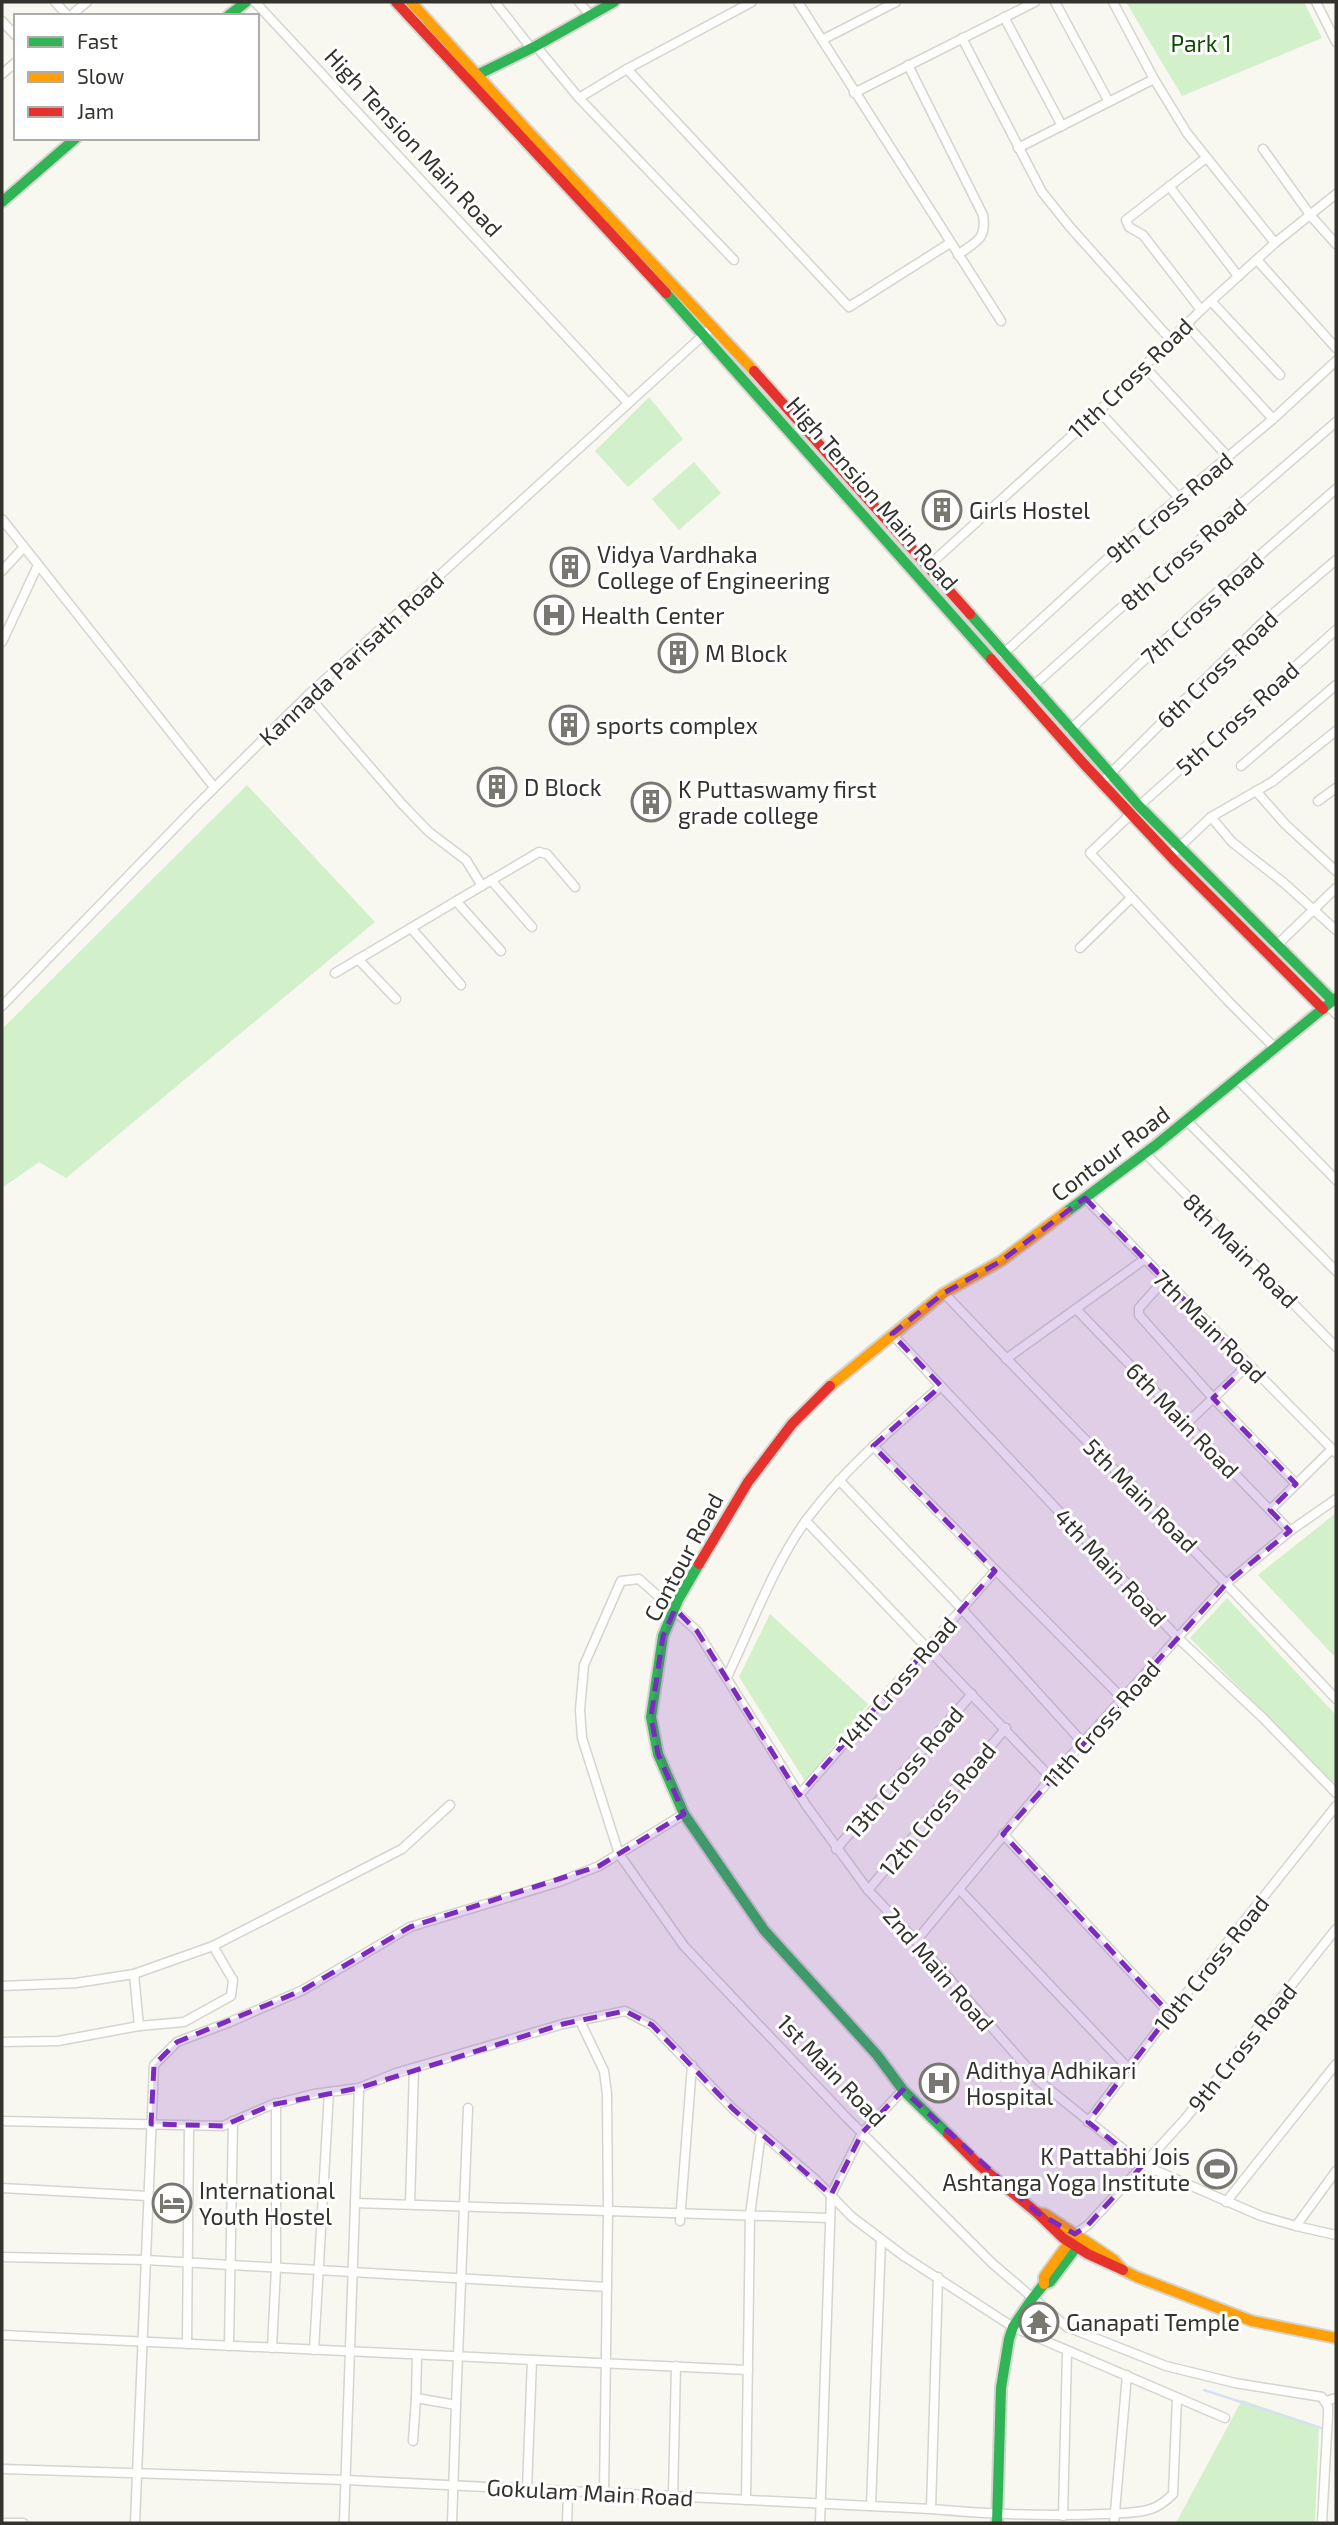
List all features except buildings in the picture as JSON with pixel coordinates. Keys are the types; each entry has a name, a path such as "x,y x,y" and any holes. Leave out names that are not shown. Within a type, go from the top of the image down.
{"main road":[{"path":"231,14 247,2"},
{"name":"High Tension Main Road","path":"396,2 473,77 1135,810 1330,1003"},
{"path":"411,2 473,77 713,325 1070,730 1106,778"},
{"path":"473,77 534,47 614,2"},
{"path":"2,202 74,140"},
{"path":"1174,851 1276,946 1330,1003"},
{"name":"Contour Road","path":"1330,1003 1145,1153 1001,1261 944,1293 842,1374 792,1424 748,1482 675,1609 663,1636 651,1717 658,1754 684,1814 764,1930 877,2055 904,2090 980,2166 1036,2212 1041,2220 1114,2260 1123,2270 1252,2321 1336,2338"},
{"path":"997,2519 1001,2388 1013,2327 1044,2284 1050,2282 1076,2241"}],"street":[{"path":"72,14 87,2"},
{"name":"High Tension Main Road","path":"256,2 628,402"},
{"path":"495,2 579,98 733,260"},
{"path":"579,2 589,14"},
{"path":"579,98 752,2"},
{"path":"798,2 1001,321"},
{"path":"822,40 896,2"},
{"path":"855,93 1032,2"},
{"path":"1055,2 1109,102"},
{"path":"1113,2 1154,79 1187,133 1275,243"},
{"path":"1316,2 1336,42"},
{"path":"1004,17 1062,126"},
{"path":"2,21 14,34"},
{"path":"962,38 1042,192 1171,339"},
{"path":"908,65 983,215 983,234 958,255"},
{"path":"627,69 849,307 950,243"},
{"path":"1017,148 1154,79"},
{"path":"1263,149 1311,216 1336,244"},
{"path":"1201,310 1143,235 1129,227 1126,217 1206,158"},
{"path":"1170,186 1238,276"},
{"name":"11th Cross Road","path":"927,567 1099,411 1210,301 1275,243 1336,194"},
{"path":"1257,260 1336,348"},
{"path":"1210,301 1280,375"},
{"path":"1186,324 1273,419"},
{"name":"Kannada Parisath Road","path":"2,1006 214,787 308,695 713,325"},
{"path":"1144,366 1228,457"},
{"name":"9th Cross Road","path":"1003,654 1119,548 1334,366"},
{"path":"1099,411 1179,498"},
{"name":"8th Cross Road","path":"1032,687 1336,422"},
{"name":"7th Cross Road","path":"1070,730 1198,609 1336,489"},
{"path":"2,519 214,787"},
{"path":"2,571 24,547"},
{"name":"6th Cross Road","path":"1106,778 1261,624 1336,560"},
{"path":"2,642 38,565"},
{"name":"5th Cross Road","path":"1131,898 1090,853 1336,630"},
{"path":"1241,766 1336,685"},
{"path":"308,695 402,804 429,832 466,860 482,886"},
{"path":"1174,851 1211,817 1272,782 1336,731"},
{"path":"1318,801 1336,788"},
{"path":"1256,791 1285,824 1336,871"},
{"path":"1211,817 1232,842 1336,930"},
{"path":"335,973 539,852 544,852 575,887"},
{"path":"491,880 532,927"},
{"path":"1276,946 1336,888"},
{"path":"1080,947 1131,898 1275,1048"},
{"path":"456,901 501,951"},
{"path":"411,928 461,985"},
{"path":"358,959 396,999"},
{"path":"1330,1003 1336,1014"},
{"path":"1237,1079 1336,1180"},
{"path":"1186,1120 1336,1271"},
{"name":"8th Main Road","path":"1145,1153 1336,1347"},
{"name":"7th Main Road","path":"1085,1198 1334,1451"},
{"path":"1006,1359 1145,1259"},
{"path":"1165,1279 1137,1312 1213,1398 1296,1484"},
{"name":"5th Main Road","path":"944,1293 1227,1583 1336,1699"},
{"name":"6th Main Road","path":"1076,1309 1290,1531"},
{"name":"4th Main Road","path":"892,1335 1178,1638 1263,1718 1336,1793"},
{"path":"1186,1424 1248,1364"},
{"path":"727,1677 783,1558 806,1521 839,1480 873,1446 941,1386"},
{"path":"873,1446 1123,1699"},
{"path":"1270,1510 1334,1451"},
{"path":"839,1480 962,1609 1084,1744"},
{"name":"11th Cross Road","path":"916,1941 1051,1778 1227,1583 1290,1531 1336,1499"},
{"path":"806,1521 1051,1778"},
{"name":"14th Cross Road","path":"799,1795 995,1571"},
{"name":"1st Main Road","path":"675,1609 639,1579 621,1581 584,1665 580,1710 582,1738 619,1854 684,1946 862,2133 993,2264 1067,2327 1166,2366 1235,2383 1316,2395 1326,2401"},
{"name":"2nd Main Road","path":"675,1609 697,1630 799,1795 836,1849 868,1889 1039,2081 1143,2165 1226,2202 1296,2227 1336,2235"},
{"name":"13th Cross Road","path":"836,1849 972,1694"},
{"name":"12th Cross Road","path":"868,1889 1006,1728"},
{"path":"2,1986 76,1983 134,1974 213,1946 402,1849 450,1805"},
{"name":"10th Cross Road","path":"1088,2122 1170,2014 1336,1806"},
{"path":"135,2523 154,2066 177,2042 303,1990 410,1927 559,1882 599,1866 684,1814"},
{"path":"1003,1835 1170,2014"},
{"path":"959,1889 1128,2068"},
{"name":"9th Cross Road","path":"1076,2241 1185,2119 1336,1928"},
{"path":"2,2042 58,2040 139,2026 184,2022 231,1996 233,1980 213,1946"},
{"path":"134,1974 139,2026"},
{"path":"2,2121 223,2126 276,2103 359,2088 414,2068 625,2011 652,2025 733,2109 831,2195 852,2217 881,2239 1013,2327 1225,2418"},
{"path":"580,2021 604,2071 607,2094 604,2493"},
{"path":"1226,2202 1336,2064"},
{"path":"680,2217 692,2065"},
{"path":"410,2204 414,2068"},
{"path":"344,2523 359,2088"},
{"path":"820,2523 831,2195 862,2133 904,2090"},
{"path":"314,2350 329,2092"},
{"path":"272,2348 276,2268 276,2103"},
{"path":"452,2523 468,2108"},
{"path":"229,2346 233,2121"},
{"path":"187,2344 189,2125"},
{"path":"746,2500 746,2259 761,2133"},
{"path":"1296,2227 1336,2171"},
{"path":"2,2188 148,2196"},
{"path":"355,2203 608,2211 680,2217 750,2215 830,2218"},
{"path":"872,2506 881,2239"},
{"path":"2,2257 146,2260 607,2287"},
{"path":"930,2509 938,2277"},
{"path":"2,2335 748,2370"},
{"path":"1063,2516 1067,2352"},
{"path":"413,2441 418,2355"},
{"path":"527,2489 532,2360"},
{"path":"673,2496 676,2366"},
{"path":"1114,2518 1126,2375"},
{"name":"Gokulam Main Road","path":"2,2469 346,2480 673,2496 930,2509 997,2519 1063,2516 1114,2518 1162,2504 1172,2494 1177,2398"},
{"path":"1322,2523 1327,2464 1326,2401 1336,2398"},
{"path":"416,2399 456,2405"},
{"path":"1327,2464 1336,2465"},
{"path":"567,2523 568,2491"},
{"path":"2,2523 23,2523"}],"highlighted area":[{"path":"1085,1198 1248,1365 1213,1398 1296,1484 1270,1510 1290,1531 1227,1583 1003,1834 1170,2014 1088,2122 1143,2165 1088,2225 1075,2234 1036,2212 903,2090 862,2133 831,2195 733,2109 652,2025 625,2011 563,2024 359,2088 271,2105 223,2126 151,2124 154,2065 177,2042 303,1990 410,1927 599,1866 684,1814 658,1754 651,1717 663,1636 675,1609 697,1631 799,1795 995,1571 873,1446 941,1386 892,1334 944,1293 1001,1261"}],"green space":[{"name":"Park 1","path":"1126,2 1304,2 1322,38 1182,96"},
{"path":"649,397 683,439 628,487 595,451"},
{"path":"694,462 721,493 679,530 652,499"},
{"path":"247,785 375,922 66,1178 39,1162 2,1188 2,1029"},
{"path":"1336,1513 1336,1652 1334,1656 1258,1575"},
{"path":"1227,1598 1336,1715 1336,1785 1190,1638"},
{"path":"770,1614 868,1704 805,1781 739,1677"},
{"path":"1242,2400 1319,2426 1315,2523 1176,2523"}],"waterway":[{"path":"1204,2390 1324,2429"}],"traffic: fast":[{"path":"231,14 246,2"},
{"path":"475,76 536,46 614,2"},
{"path":"2,202 74,140"},
{"path":"666,293 991,659"},
{"path":"970,614 1139,806 1333,1001"},
{"path":"1066,1212 1156,1145 1336,998"},
{"path":"699,1564 678,1600 663,1636 651,1717 658,1754 684,1814 764,1930 877,2055 903,2090 948,2134"},
{"path":"997,2523 1001,2388 1009,2339 1013,2327 1032,2299 1044,2284 1050,2282 1081,2241"}],"traffic: slow":[{"path":"411,2 527,130 754,371"},
{"path":"830,1386 944,1293 1001,1261 1066,1212"},
{"path":"1036,2212 1045,2214 1114,2260 1123,2270 1137,2277 1252,2321 1336,2338"},
{"path":"1044,2284 1044,2277 1073,2237"}],"traffic: jam":[{"path":"396,2 666,293"},
{"path":"754,371 970,614"},
{"path":"991,659 1175,861 1323,1009"},
{"path":"699,1564 748,1482 792,1424 830,1386"},
{"path":"948,2134 980,2166 1063,2238 1088,2254 1123,2270"}],"place":[{"name":"Girls Hostel","path":"942,510"},
{"name":"Vidya Vardhaka College of Engineering","path":"570,567"},
{"name":"Health Center","path":"554,615"},
{"name":"M Block","path":"678,653"},
{"name":"sports complex","path":"569,725"},
{"name":"D Block","path":"497,787"},
{"name":"K Puttaswamy first grade college","path":"651,802"},
{"name":"Adithya Adhikari Hospital","path":"939,2083"},
{"name":"K Pattabhi Jois Ashtanga Yoga Institute","path":"1217,2169"},
{"name":"International Youth Hostel","path":"172,2203"},
{"name":"Ganapati Temple","path":"1039,2322"}]}
